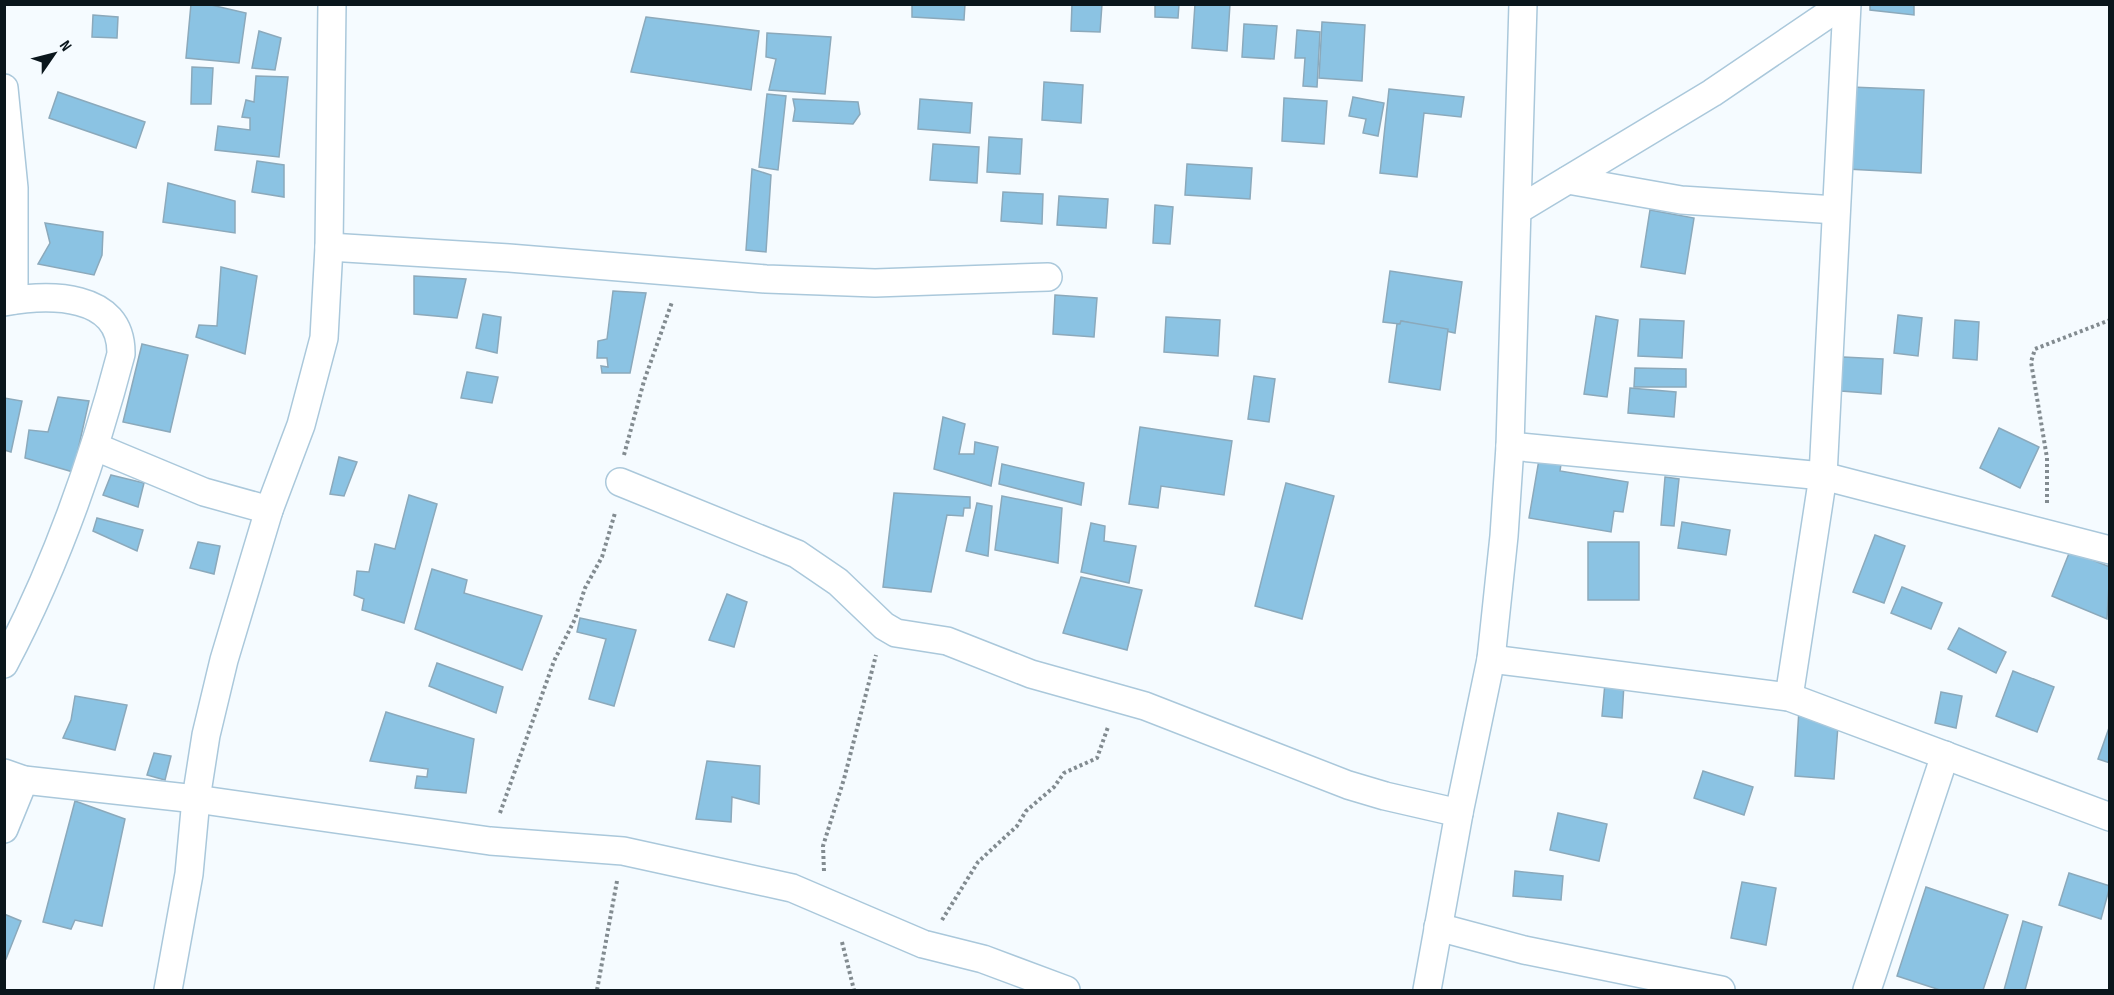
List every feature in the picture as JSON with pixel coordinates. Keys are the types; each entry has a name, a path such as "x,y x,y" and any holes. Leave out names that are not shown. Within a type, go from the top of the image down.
{"street":[{"path":"168,990 189,874 196,799 206,735 224,660 269,510 301,425 324,338 329,247 332,4"},
{"path":"1427,990 1459,813 1491,659 1504,536 1510,446 1523,4"},
{"path":"1518,210 1712,93 1845,4"},
{"path":"1789,697 1823,476 1845,4"},
{"path":"4,88 14,188 9,301 66,297 88,303 101,312 116,329 121,339 121,354 96,447 39,593 4,664"},
{"path":"1568,180 1681,200 1836,210"},
{"path":"329,247 509,258 682,273 875,283 1048,277"},
{"path":"1510,446 1823,476 2109,550"},
{"path":"96,447 204,492 269,510"},
{"path":"620,482 797,554 838,582 884,626 907,636 947,641 1031,674 1121,697 1348,785 1384,796 1459,813"},
{"path":"1491,659 1789,697 2109,817"},
{"path":"1867,990 1945,755"},
{"path":"4,829 14,776 196,799 490,841 623,851 792,888 923,944 983,959 1066,990"},
{"path":"1438,927 1524,950 1720,990"}],"path":[{"path":"490,841 554,661 575,619 585,588 603,557 614,519 625,449 644,381 682,273"},
{"path":"2041,532 2048,496 2048,467 2031,362 2035,349 2109,320"},
{"path":"854,990 822,862 823,846 844,779 884,626"},
{"path":"923,944 953,905 978,861 1017,826 1026,811 1054,787 1064,773 1097,758 1121,697"},
{"path":"597,990 623,851"}],"building":[{"path":"191,4 207,4 246,13 239,63 186,58"},
{"path":"912,4 965,4 964,20 912,17"},
{"path":"1072,4 1102,4 1100,32 1071,31"},
{"path":"1155,4 1179,4 1178,18 1155,17"},
{"path":"1195,4 1230,4 1227,51 1192,48"},
{"path":"1870,4 1914,4 1914,15 1870,10"},
{"path":"93,15 118,17 117,38 92,37"},
{"path":"646,17 759,31 751,90 631,72"},
{"path":"1322,22 1365,25 1362,81 1319,78"},
{"path":"1244,24 1277,26 1274,59 1242,57"},
{"path":"1297,30 1320,32 1317,87 1303,86 1305,58 1295,58"},
{"path":"259,31 281,38 275,70 252,68"},
{"path":"767,33 831,37 825,94 769,90 776,59 766,57"},
{"path":"192,67 213,68 211,104 191,104"},
{"path":"256,76 288,77 279,157 215,150 218,126 250,130 250,118 242,117 246,100 254,102"},
{"path":"1044,82 1083,85 1081,123 1042,120"},
{"path":"1851,87 1924,90 1921,173 1847,169"},
{"path":"1389,89 1464,97 1461,117 1424,113 1417,177 1380,173"},
{"path":"58,92 145,122 136,148 49,118"},
{"path":"767,94 786,96 778,170 759,167"},
{"path":"1353,97 1384,103 1378,136 1363,133 1366,119 1349,116"},
{"path":"1284,98 1327,101 1324,144 1282,141"},
{"path":"793,99 858,102 860,114 853,124 793,121 795,109"},
{"path":"920,99 972,103 970,133 918,129"},
{"path":"989,137 1022,139 1020,174 987,172"},
{"path":"933,144 979,147 977,183 930,180"},
{"path":"257,161 284,165 284,197 252,192"},
{"path":"1187,164 1252,168 1250,199 1185,195"},
{"path":"752,169 771,175 766,252 746,250"},
{"path":"168,183 235,201 235,233 163,222"},
{"path":"1003,192 1043,194 1042,224 1001,221"},
{"path":"1059,196 1108,199 1106,228 1057,225"},
{"path":"1155,205 1173,207 1170,244 1153,243"},
{"path":"1650,210 1694,218 1685,274 1641,267"},
{"path":"45,223 103,232 102,255 94,275 38,264 50,243"},
{"path":"221,267 257,276 245,354 196,337 199,325 217,326"},
{"path":"1390,271 1462,282 1455,333 1401,321 1400,324 1383,322"},
{"path":"414,276 466,279 457,318 414,314"},
{"path":"613,291 646,293 630,373 602,373 601,366 608,367 607,358 597,358 598,341 607,339"},
{"path":"1055,295 1097,298 1094,337 1053,334"},
{"path":"483,314 501,317 497,353 476,348"},
{"path":"1898,315 1922,318 1918,356 1894,353"},
{"path":"1596,316 1618,320 1607,397 1584,394"},
{"path":"1166,317 1220,320 1218,356 1164,352"},
{"path":"1640,319 1684,321 1682,358 1638,356"},
{"path":"1955,320 1979,322 1977,360 1953,358"},
{"path":"1401,321 1448,329 1440,390 1389,382 1397,324"},
{"path":"142,344 188,355 170,432 123,422"},
{"path":"1843,357 1883,359 1881,394 1841,391"},
{"path":"1635,368 1686,369 1686,387 1634,387"},
{"path":"467,372 498,377 492,403 461,398"},
{"path":"1254,376 1275,379 1269,422 1248,419"},
{"path":"1630,388 1676,392 1674,417 1628,413"},
{"path":"58,397 89,401 73,472 25,458 29,430 48,432"},
{"path":"4,398 22,401 11,452 4,450"},
{"path":"943,417 965,424 959,454 974,454 975,442 998,447 991,486 934,469"},
{"path":"1140,427 1232,441 1224,495 1161,486 1158,508 1129,504"},
{"path":"1999,428 2039,447 2020,488 1980,468"},
{"path":"1542,442 1564,445 1560,471 1628,482 1623,512 1614,511 1611,532 1529,518"},
{"path":"339,457 357,462 344,496 330,494"},
{"path":"1002,464 1084,483 1081,505 999,484"},
{"path":"111,475 144,483 138,507 103,495"},
{"path":"1665,477 1679,479 1674,526 1661,525"},
{"path":"1286,483 1334,496 1302,619 1255,606"},
{"path":"894,493 970,497 970,508 964,508 963,516 947,515 931,592 883,587"},
{"path":"409,495 437,504 404,623 362,610 364,599 354,595 357,571 369,572 375,544 395,549"},
{"path":"1002,496 1062,508 1058,563 995,550"},
{"path":"977,503 992,506 988,556 966,551"},
{"path":"97,518 143,530 137,551 93,531"},
{"path":"1682,522 1730,530 1726,555 1678,548"},
{"path":"1091,523 1105,526 1104,541 1136,546 1129,583 1081,572"},
{"path":"1875,535 1905,546 1884,603 1853,592"},
{"path":"198,542 220,546 214,574 190,568"},
{"path":"1588,542 1639,542 1639,600 1588,600"},
{"path":"2070,551 2110,567 2107,619 2052,596"},
{"path":"432,569 467,580 464,593 542,616 522,670 415,629"},
{"path":"1081,577 1142,590 1127,650 1063,633"},
{"path":"1902,587 1942,603 1931,629 1891,613"},
{"path":"727,594 747,602 734,647 709,640"},
{"path":"580,618 636,630 614,706 589,699 606,639 577,632"},
{"path":"1959,628 2006,652 1996,673 1948,649"},
{"path":"437,663 503,687 496,713 429,686"},
{"path":"2013,671 2054,687 2037,732 1996,716"},
{"path":"1605,683 1624,684 1622,718 1602,716"},
{"path":"1941,692 1962,696 1956,728 1935,723"},
{"path":"75,696 127,705 115,750 63,738 71,720"},
{"path":"1799,709 1839,712 1834,779 1795,776"},
{"path":"386,712 474,739 466,793 415,788 417,776 427,777 428,769 370,761"},
{"path":"2110,725 2110,763 2098,759"},
{"path":"154,753 171,756 165,780 147,775"},
{"path":"707,761 760,766 759,804 732,797 731,822 696,819"},
{"path":"1703,771 1753,787 1744,815 1694,798"},
{"path":"75,801 125,819 102,926 75,920 71,929 43,922"},
{"path":"1558,813 1607,824 1599,861 1550,850"},
{"path":"1515,871 1563,876 1561,900 1513,896"},
{"path":"2069,873 2110,886 2101,919 2059,905"},
{"path":"1742,882 1776,888 1766,945 1731,938"},
{"path":"1926,887 2008,915 1983,990 1940,990 1897,976"},
{"path":"4,914 21,921 6,959 4,958"},
{"path":"2023,921 2042,927 2025,990 2004,990"}]}
